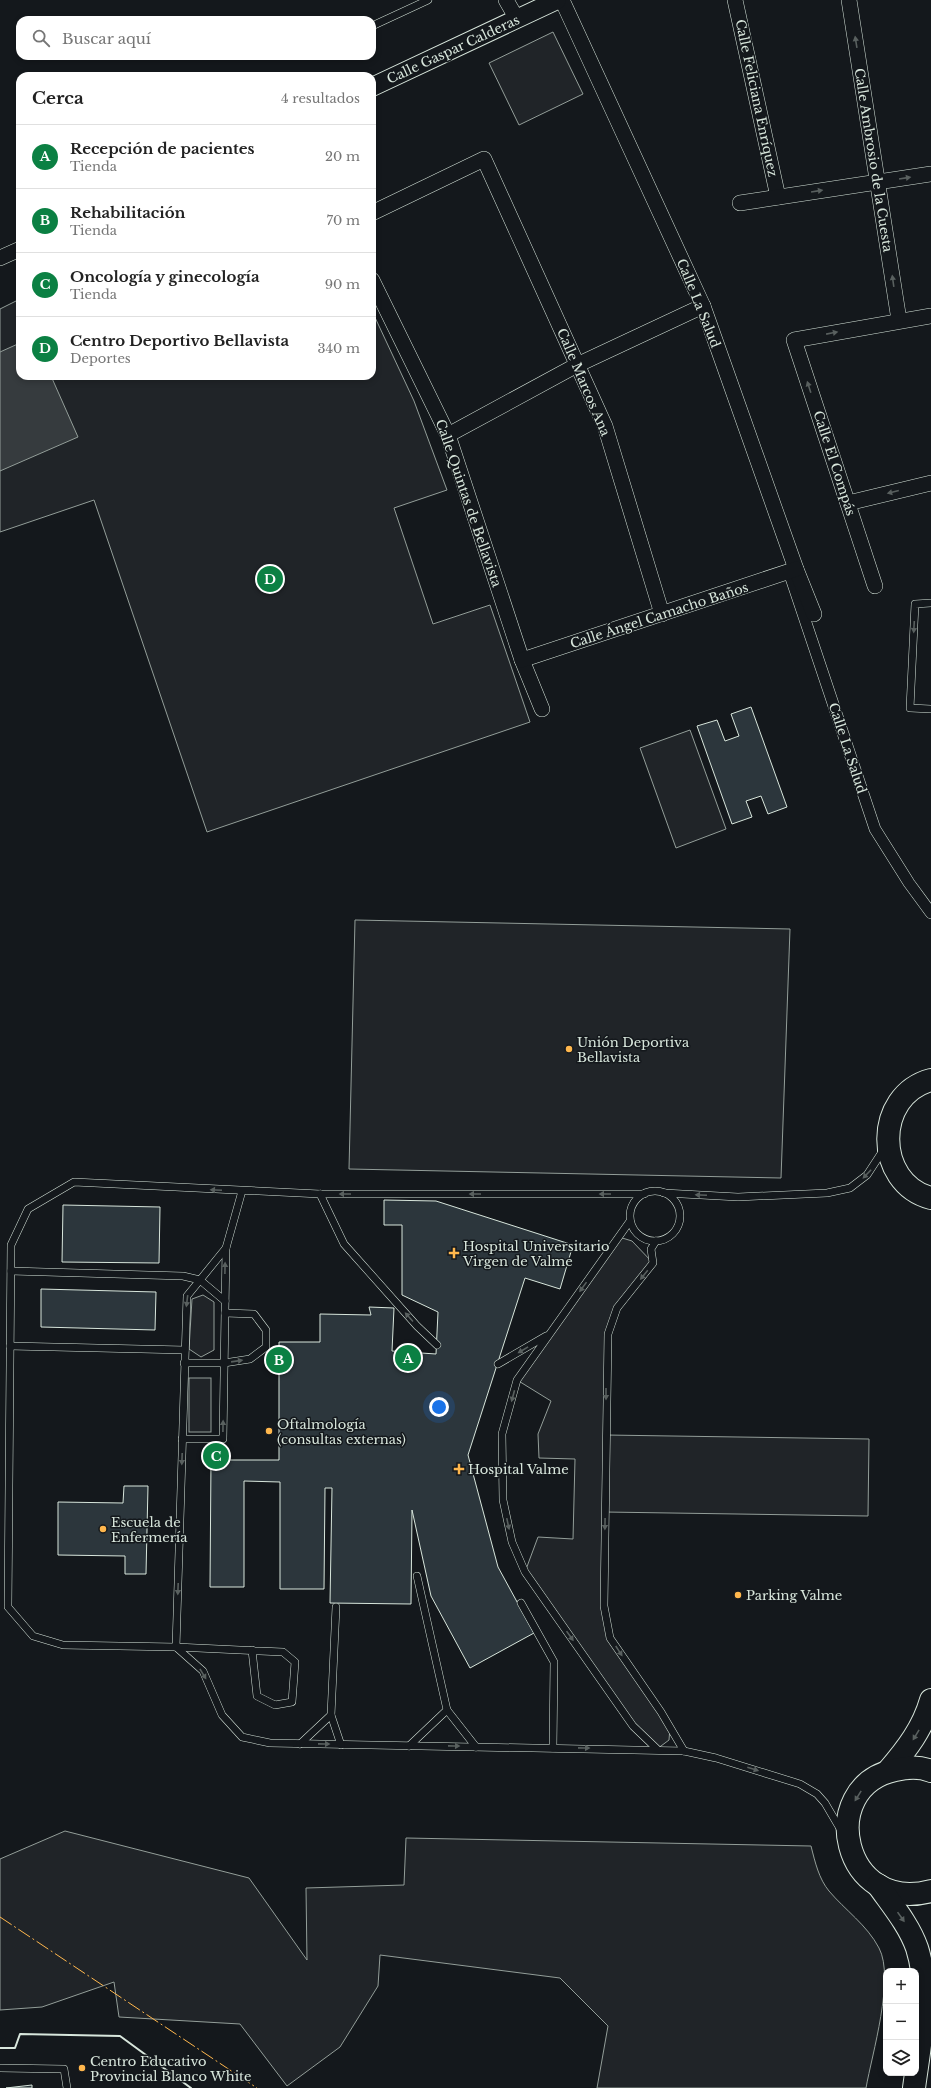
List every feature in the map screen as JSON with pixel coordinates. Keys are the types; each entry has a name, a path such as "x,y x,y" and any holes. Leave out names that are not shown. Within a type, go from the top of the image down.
{"main road":[{"path":"928,1201 905,1182 896,1170 889,1154 887,1141 891,1117 900,1100 916,1086 931,1080"},
{"path":"914,2088 925,2002 922,1962 917,1946 904,1921 878,1886 867,1877 856,1863 848,1845 847,1827 852,1807 861,1791 876,1778 888,1771 904,1753 927,1715 931,1700"},
{"path":"888,1771 908,1767 931,1770"},
{"path":"878,1886 894,1892 910,1895 931,1892"}],"street":[{"path":"506,0 517,18"},
{"name":"Calle Gaspar Calderas","path":"376,85 557,0"},
{"name":"Calle La Salud","path":"562,0 703,306 792,571 875,829 909,883 931,912"},
{"name":"Calle Feliciana Enríquez","path":"735,0 778,197"},
{"name":"Calle Ambrosio de la Cuesta","path":"849,0 898,320"},
{"name":"Calle Marcos Ana","path":"376,211 484,159 605,426 662,614"},
{"path":"740,203 931,174"},
{"path":"0,258 16,251"},
{"name":"Calle Quintas de Bellavista","path":"376,288 448,434 522,660 542,709"},
{"path":"448,434 577,365 703,306"},
{"path":"898,320 931,316"},
{"name":"Calle El Compás","path":"876,586 794,340 898,320"},
{"path":"848,503 931,483"},
{"name":"Calle La Salud","path":"792,571 814,614"},
{"name":"Calle Ángel Camacho Baños","path":"522,660 792,571"}],"lane":[{"path":"376,24 428,0"},
{"path":"931,603 915,604 910,708 931,709"},
{"path":"252,1650 258,1696 275,1705 292,1702 295,1662 283,1652 252,1650 176,1647 63,1645 33,1636 8,1607 11,1245 28,1209 74,1182 320,1194 644,1194 651,1192 738,1197 804,1195 827,1193 850,1188 867,1175 878,1160 887,1141"},
{"path":"182,1439 222,1439 226,1248 242,1191"},
{"path":"664,1193 677,1204 680,1212 679,1221 671,1235 656,1242 651,1249 653,1263 617,1308 608,1334 604,1606 610,1638 684,1750"},
{"path":"320,1194 344,1244 417,1326 436,1345"},
{"path":"644,1194 632,1205 630,1221 632,1228 642,1238 656,1242"},
{"path":"630,1221 517,1380 502,1434 503,1500 512,1542 525,1572 633,1726 657,1749"},
{"path":"226,1248 187,1296 176,1647 202,1671 222,1715 242,1738 270,1744 684,1750 716,1758 800,1784 817,1794 825,1803 848,1845"},
{"path":"11,1271 183,1276 200,1280 225,1301"},
{"path":"184,1363 224,1363 250,1359 266,1347 266,1330 254,1314 225,1313"},
{"path":"498,1364 548,1335"},
{"path":"10,1346 185,1350"},
{"path":"417,1576 446,1710 476,1747"},
{"path":"522,1602 554,1662 553,1748"},
{"path":"336,1607 331,1715 341,1745"},
{"path":"409,1746 446,1710"},
{"path":"300,1744 331,1715"},
{"path":"0,2068 64,2069 67,2088"}],"shaded area":[{"path":"553,32 583,94 519,125 489,63"},
{"path":"16,301 16,380 376,380 376,320 414,401 447,490 394,508 433,624 490,605 530,722 207,832 94,500 0,532 0,309"},
{"path":"16,345 16,380 53,380 78,437 0,471 0,352"},
{"path":"690,730 726,829 676,848 640,748"},
{"name":"Unión Deportiva Bellavista","path":"355,920 790,929 781,1178 349,1169"},
{"path":"619,1237 632,1241 653,1263 617,1308 608,1334 606,1435 869,1439 868,1516 605,1512 604,1606 610,1638 670,1727 669,1740 657,1749 633,1726 525,1572 538,1537 573,1539 575,1459 539,1458 538,1434 551,1401 517,1380"},
{"path":"203,1295 214,1302 214,1350 201,1357 189,1349 192,1299"},
{"path":"189,1378 211,1378 211,1432 189,1432"},
{"path":"65,1831 249,1878 307,1960 306,1888 404,1885 406,1838 811,1846 818,1870 829,1891 868,1932 879,1948 883,1961 883,2003 866,2088 597,2088 608,2026 560,1978 380,1955 378,1986 340,2047 287,2086 240,2024 119,2017 114,1982 42,2007 0,2010 0,1859"}],"building":[{"path":"751,707 787,807 768,814 761,796 746,801 752,817 732,824 697,726 717,720 725,741 739,736 731,714"},
{"path":"384,1200 436,1201 573,1245 560,1289 525,1278 468,1455 498,1567 534,1633 470,1668 431,1596 412,1510 411,1604 330,1603 332,1488 325,1488 324,1589 280,1589 280,1482 244,1481 244,1587 210,1587 211,1460 279,1460 279,1342 320,1342 320,1314 371,1315 369,1307 394,1308 392,1351 436,1354 438,1312 402,1295 402,1225 384,1225"},
{"path":"63,1205 160,1207 159,1263 62,1262"},
{"path":"41,1289 156,1292 155,1330 41,1327"},
{"name":"Escuela de Enfermería","path":"124,1486 148,1486 146,1574 125,1574 125,1556 58,1555 58,1502 123,1503"},
{"path":"32,2085 32,2088 6,2088"}],"wall":[{"path":"0,2048 15,2048 20,2034 120,2036 191,2088"}],"power":[{"path":"0,1917 257,2088"}],"place":[{"name":"Centro Deportivo Bellavista","path":"270,579"},
{"name":"Unión Deportiva Bellavista","path":"569,1049"},
{"name":"Hospital Universitario Virgen de Valme","path":"454,1253"},
{"name":"Recepción de pacientes","path":"408,1358"},
{"name":"Rehabilitación","path":"279,1360"},
{"name":"Oftalmología (consultas externas)","path":"269,1431"},
{"name":"Oncología y ginecología","path":"216,1456"},
{"name":"Hospital Valme","path":"459,1469"},
{"name":"Escuela de Enfermería","path":"103,1529"},
{"name":"Parking Valme","path":"738,1595"},
{"name":"Centro Educativo Provincial Blanco White","path":"82,2068"}]}
